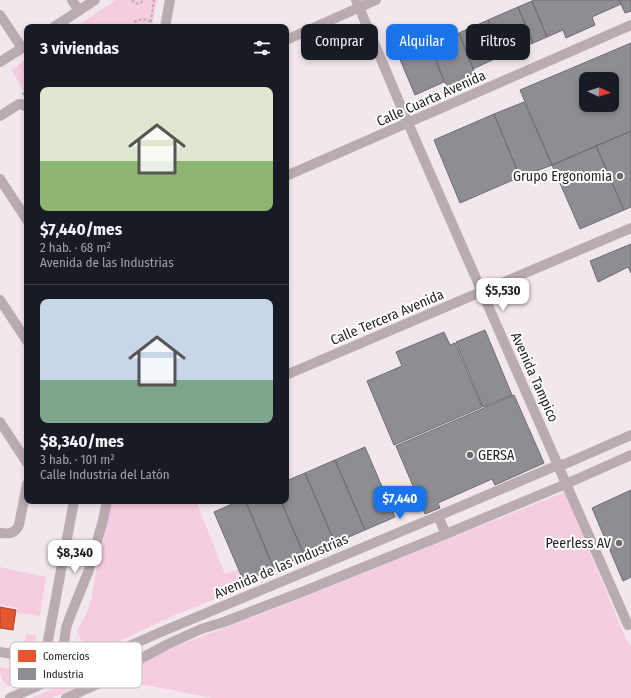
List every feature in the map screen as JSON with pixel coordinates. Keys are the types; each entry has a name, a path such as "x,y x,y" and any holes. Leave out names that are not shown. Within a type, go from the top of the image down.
{"street":[{"path":"72,0 79,11"},
{"path":"59,24 95,0"},
{"path":"166,24 170,0"},
{"path":"289,38 358,4 376,0"},
{"name":"Avenida Tampico","path":"358,4 408,123 628,625"},
{"path":"0,15 24,46 0,62"},
{"name":"Calle Cuarta Avenida","path":"289,175 631,25"},
{"path":"0,116 19,104 24,106"},
{"path":"0,180 24,216"},
{"name":"Calle Tercera Avenida","path":"289,374 631,228"},
{"path":"0,300 24,336"},
{"path":"0,422 24,458"},
{"name":"Avenida de las Industrias","path":"138,642 631,435"},
{"name":"Avenida de las Industrias","path":"142,658 201,629 224,622 302,592 446,534 631,455"},
{"path":"0,533 9,534 17,530 24,499"},
{"path":"49,642 73,504"},
{"path":"64,642 66,628 89,570 102,526 106,504"},
{"path":"438,516 446,534"},
{"path":"161,632 166,645"},
{"path":"0,652 10,654"},
{"name":"Avenida de las Industrias","path":"10,698 33,688"},
{"name":"Avenida de las Industrias","path":"66,698 88,688"}],"path":[{"path":"132,0 134,3 138,4 143,0"},
{"path":"134,22 144,19 151,22 154,0"}],"shaded area":[{"path":"116,0 157,0 153,24 80,24"},
{"path":"24,61 24,91 11,70"},
{"path":"565,492 626,639 631,646 631,698 212,698 142,684 142,664 146,660 174,647 282,606"},
{"path":"110,504 197,504 225,574 239,569 246,588 177,614 118,642 84,642 77,631 92,598 94,581"},
{"path":"0,567 46,577 40,616 17,613 18,608 0,605"},
{"path":"26,634 37,635 34,642 25,642"},
{"path":"0,667 10,669 10,686 4,683 0,673"},
{"path":"54,688 75,688 52,698 32,698"}],"building: Comercios":[{"path":"0,607 16,610 13,630 0,628"}],"building: Industria":[{"path":"619,0 621,4 592,17 595,25 566,38 563,30 547,37 532,1"},
{"path":"619,0 631,0 631,11 625,13"},
{"path":"532,1 547,37 533,43 530,36 530,24 525,24 518,7"},
{"path":"518,7 525,24 490,24 488,20"},
{"path":"488,20 490,24 479,24"},
{"path":"466,30 466,51 459,33"},
{"path":"458,33 466,50 466,60 470,60 477,78 448,90 436,60 458,60"},
{"path":"530,36 533,43 530,44"},
{"path":"631,43 631,131 552,165 520,90"},
{"path":"400,60 436,60 444,82 415,95"},
{"path":"470,60 492,60 473,69"},
{"path":"524,102 552,165 520,177 494,114"},
{"path":"494,114 520,177 460,203 434,140"},
{"name":"Grupo Ergonomia","path":"631,131 631,207 624,210 596,146"},
{"path":"596,146 624,210 580,229 552,165"},
{"path":"631,244 631,273 628,267 598,282 590,261"},
{"path":"485,330 512,395 483,407 456,342"},
{"path":"444,332 450,345 455,343 482,407 394,445 367,381 402,366 396,352"},
{"name":"GERSA","path":"514,395 544,463 495,485 492,479 438,503 440,508 425,514 396,446"},
{"path":"365,447 395,517 365,530 335,460"},
{"path":"335,460 365,530 335,543 305,473"},
{"path":"305,473 335,543 305,556 282,504 289,504 289,480"},
{"name":"Peerless AV","path":"631,490 631,577 623,581 592,508"},
{"path":"232,504 246,504 274,569 244,582 214,512"},
{"path":"247,504 282,504 304,556 274,569"}],"place":[{"name":"Grupo Ergonomia","path":"620,176"},
{"name":"GERSA","path":"470,455"},
{"name":"Peerless AV","path":"619,543"}]}
